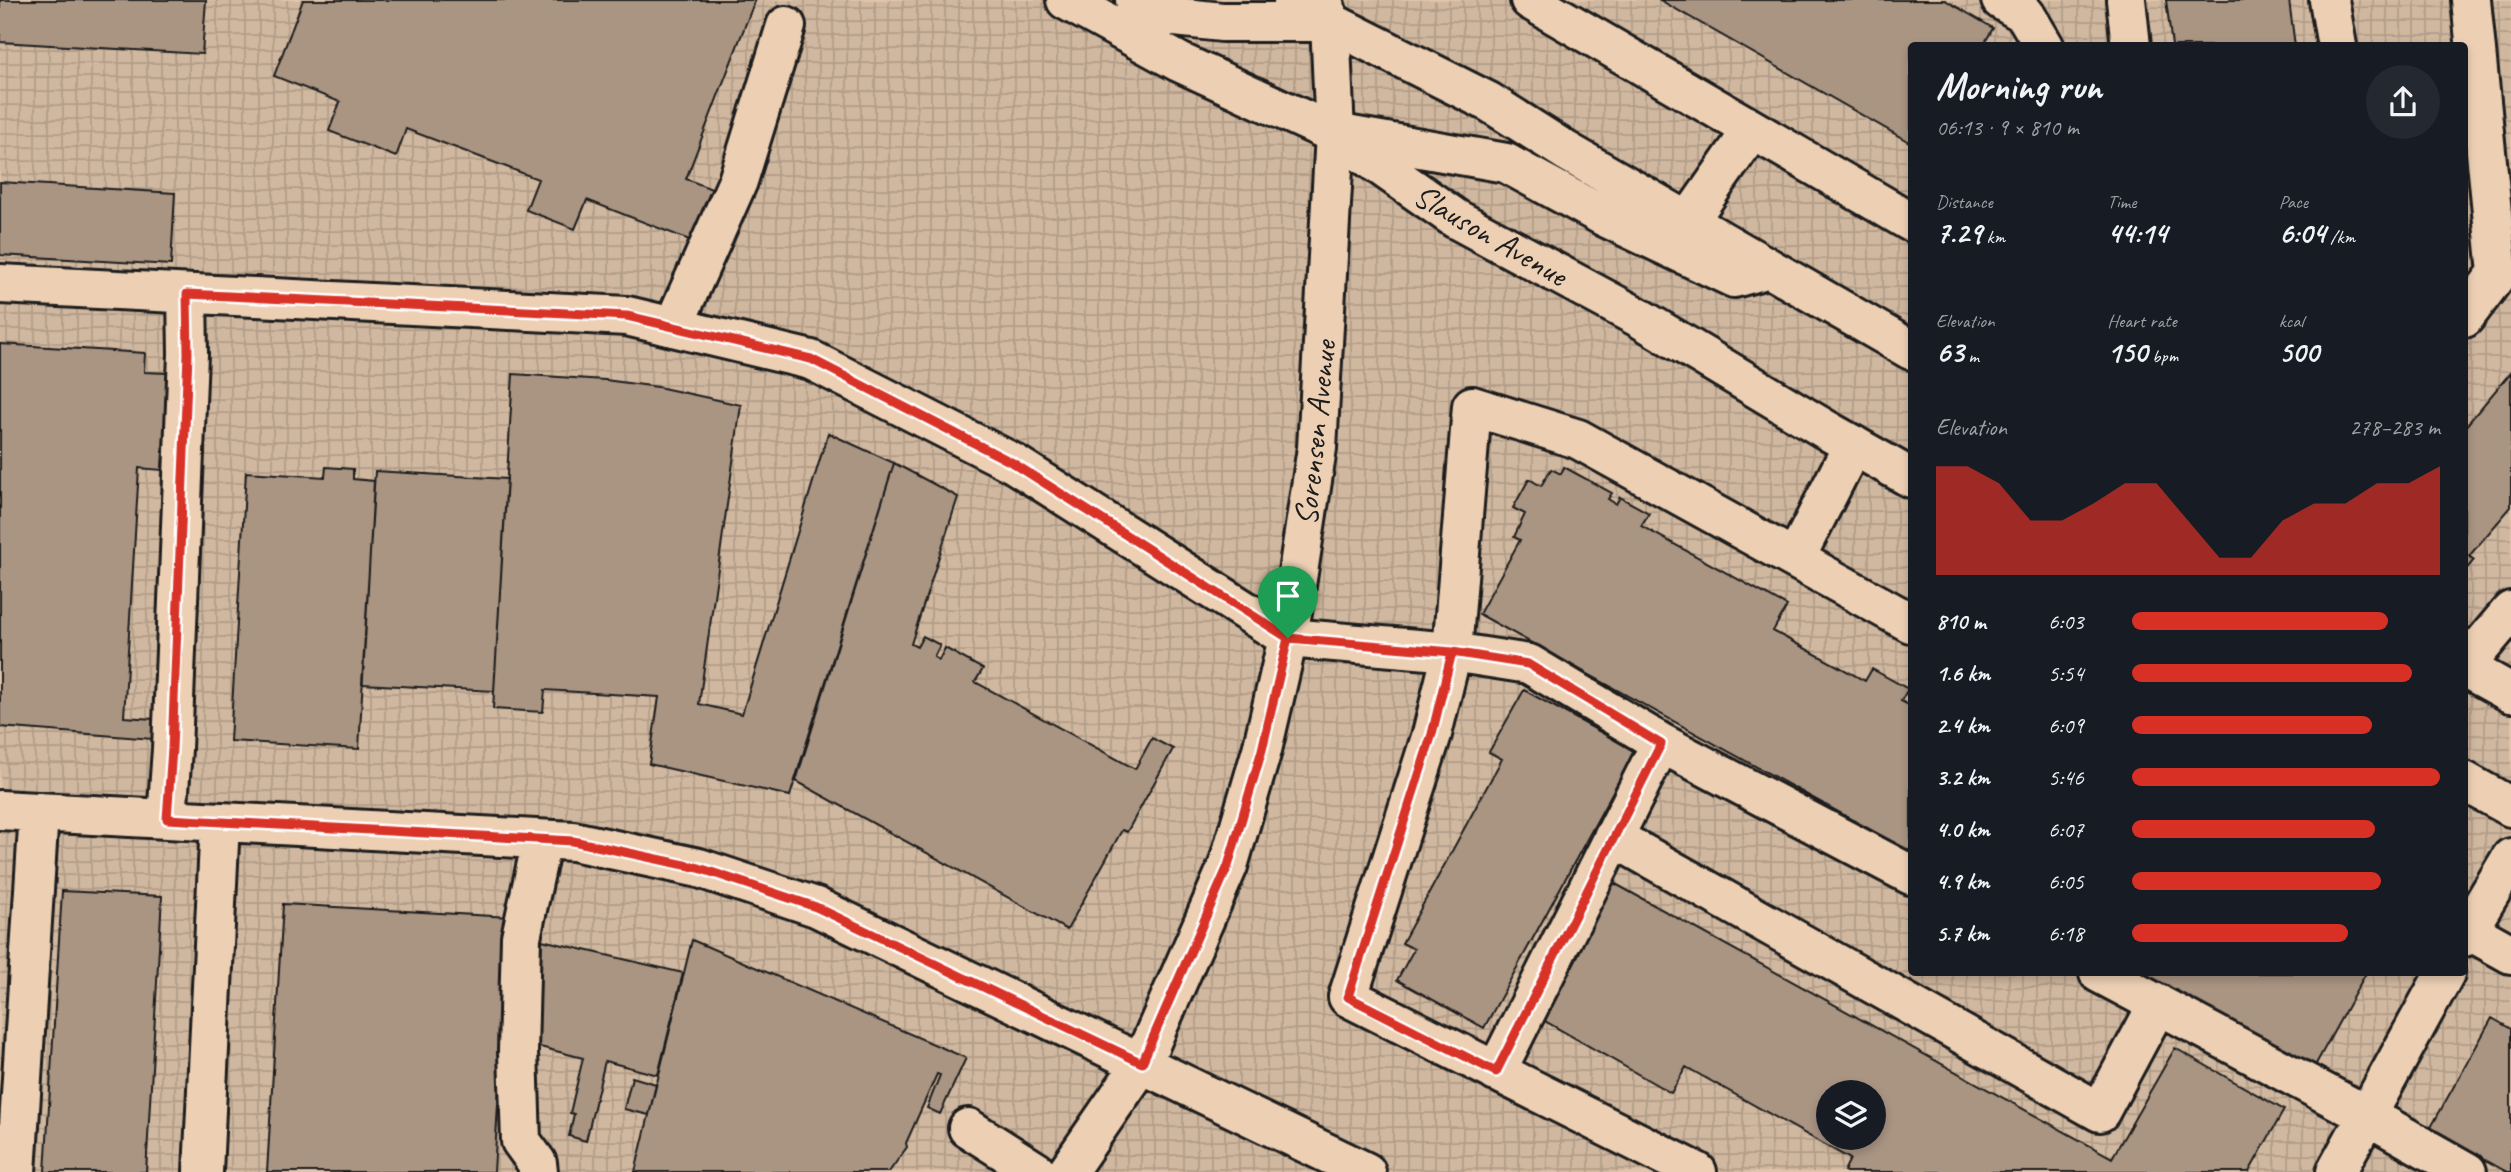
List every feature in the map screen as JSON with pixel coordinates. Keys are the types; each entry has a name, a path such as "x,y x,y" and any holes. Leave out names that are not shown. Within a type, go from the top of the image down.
{"street":[{"name":"Slauson Avenue","path":"1066,0 1179,62 1335,134 1455,219 1638,317 1908,476"},
{"path":"1135,0 1166,16 1222,22 1331,7"},
{"path":"1293,0 1331,7 1566,151 1908,349"},
{"path":"1530,0 1908,220"},
{"path":"2001,0 2025,14 2042,42"},
{"path":"2126,0 2131,42"},
{"path":"2329,0 2336,42"},
{"path":"2468,313 2505,271 2471,0"},
{"name":"Sorensen Avenue","path":"1067,1172 1142,1063 1228,866 1262,750 1288,638 1317,448 1335,134 1331,7"},
{"path":"673,327 738,181 786,26"},
{"path":"1688,222 1752,130"},
{"path":"1335,134 1506,163 1605,217 1734,278 1768,269"},
{"path":"0,285 627,316 811,359 1013,463 1288,638 1452,652 1528,664 1661,744 1908,872"},
{"path":"167,819 188,368 187,294"},
{"path":"1697,1172 1348,997 1432,734 1452,652 1472,406 1578,439 1908,621"},
{"path":"1794,559 1853,445"},
{"path":"2468,662 2511,611"},
{"path":"2468,669 2511,693"},
{"path":"1496,1072 1661,744"},
{"path":"2468,783 2511,807"},
{"path":"0,810 573,841 699,868 816,907 1142,1063 1305,1159 1366,1172"},
{"path":"16,1172 39,812"},
{"path":"203,1172 220,822"},
{"path":"1613,837 2100,1112 2158,1004"},
{"path":"538,1172 537,1163 521,1141 518,1052 521,937 542,840"},
{"path":"2468,927 2511,858"},
{"path":"2468,933 2511,954"},
{"path":"2105,976 2368,1116 2467,1172"},
{"path":"2336,1172 2443,976"},
{"path":"968,1128 1037,1172"}],"shaded area":[{"path":"0,0 2511,0 2511,1172 0,1172"}],"building":[{"path":"0,0 206,0 202,54 0,42"},
{"path":"303,0 755,0 686,179 717,191 697,243 587,200 575,229 526,210 538,179 406,129 396,157 329,131 340,102 274,76"},
{"path":"1660,0 1945,0 1993,28 1985,42 1908,42 1908,141"},
{"path":"2166,0 2289,0 2294,42 2171,42"},
{"path":"0,182 175,193 171,265 0,255"},
{"path":"0,344 145,353 144,372 168,373 162,470 139,468 124,717 154,719 153,739 0,727"},
{"path":"2511,372 2511,507 2469,556 2474,560 2468,567 2468,423"},
{"path":"513,374 605,380 658,387 741,405 699,704 742,714 828,433 894,463 790,796 649,764 659,697 545,690 543,712 493,709"},
{"path":"894,463 958,497 911,644 917,647 923,636 940,645 934,657 939,660 945,648 983,669 975,682 1135,769 1152,738 1173,749 1127,832 1122,830 1067,930 796,781"},
{"path":"326,467 353,469 353,479 374,481 359,749 230,741 246,472 325,477"},
{"path":"1564,467 1612,493 1608,499 1616,504 1620,497 1649,513 1641,526 1787,606 1773,631 1865,681 1872,669 1908,689 1901,701 1908,704 1908,850 1479,614 1520,540 1514,537 1525,514 1513,508 1529,479 1541,486 1551,469 1561,474"},
{"path":"375,471 507,479 494,691 362,684"},
{"path":"1524,690 1635,751 1484,1028 1397,980 1414,949 1402,943 1502,759 1489,752"},
{"path":"1612,882 2112,1158 2175,1048 2284,1110 2249,1172 1846,1172 1844,1171 1850,1159 1834,1150 1886,1150 1886,1080 1816,1080 1816,1140 1686,1067 1671,1093 1538,1017"},
{"path":"62,891 162,896 146,1172 45,1172"},
{"path":"283,904 509,917 494,1172 267,1172"},
{"path":"542,940 683,973 658,1075 605,1061 586,1141 569,1136 574,1114 570,1113 583,1058 536,1046"},
{"path":"692,940 966,1058 940,1114 927,1108 940,1075 937,1074 906,1143 907,1147 889,1172 635,1172"},
{"path":"2135,976 2364,976 2311,1073"},
{"path":"2492,1018 2511,1029 2511,1172 2430,1129"},
{"path":"632,1077 656,1084 649,1115 624,1109"}],"route":[{"path":"1288,638 1262,750 1228,866 1142,1063 816,907 699,868 573,841 167,819 188,354 187,294 627,316 811,359 1013,463 1288,638 1452,652 1528,664 1661,744 1496,1072 1348,997 1432,734 1452,652 1370,645 1288,638"}]}
